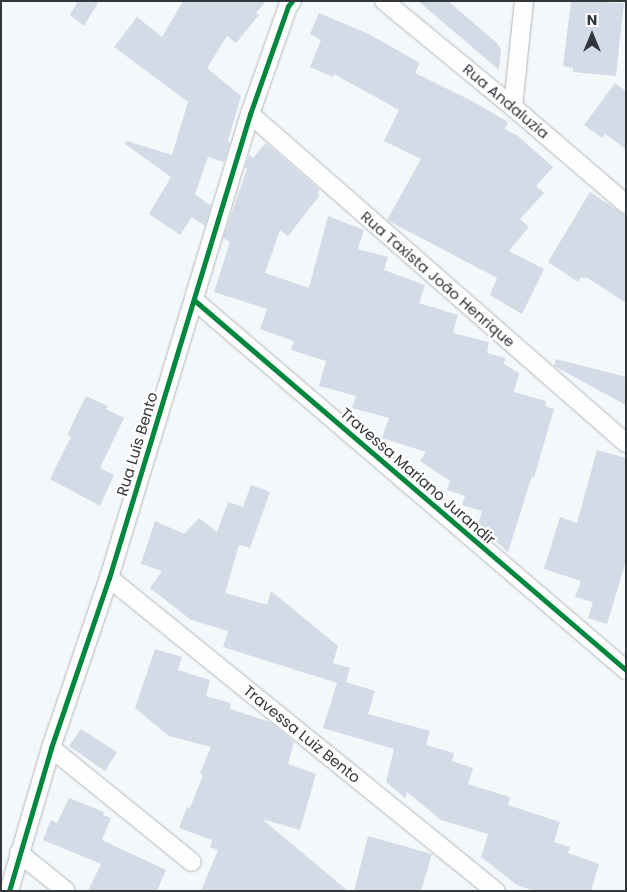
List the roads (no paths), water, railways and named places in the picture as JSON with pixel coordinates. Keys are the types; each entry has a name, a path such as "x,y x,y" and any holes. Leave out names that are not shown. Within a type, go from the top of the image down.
{"street":[{"name":"Rua Andaluzia","path":"384,1 513,107 626,204"},
{"path":"513,107 524,1"},
{"name":"Rua Luís Bento","path":"10,891 19,852 109,578 250,114 290,3"},
{"name":"Rua Taxista João Henrique","path":"250,114 626,443"},
{"name":"Travessa Mariano Jurandir","path":"194,300 626,670"},
{"name":"Travessa Luiz Bento","path":"109,578 496,891"},
{"path":"52,748 192,862"},
{"path":"19,852 66,891"}]}
